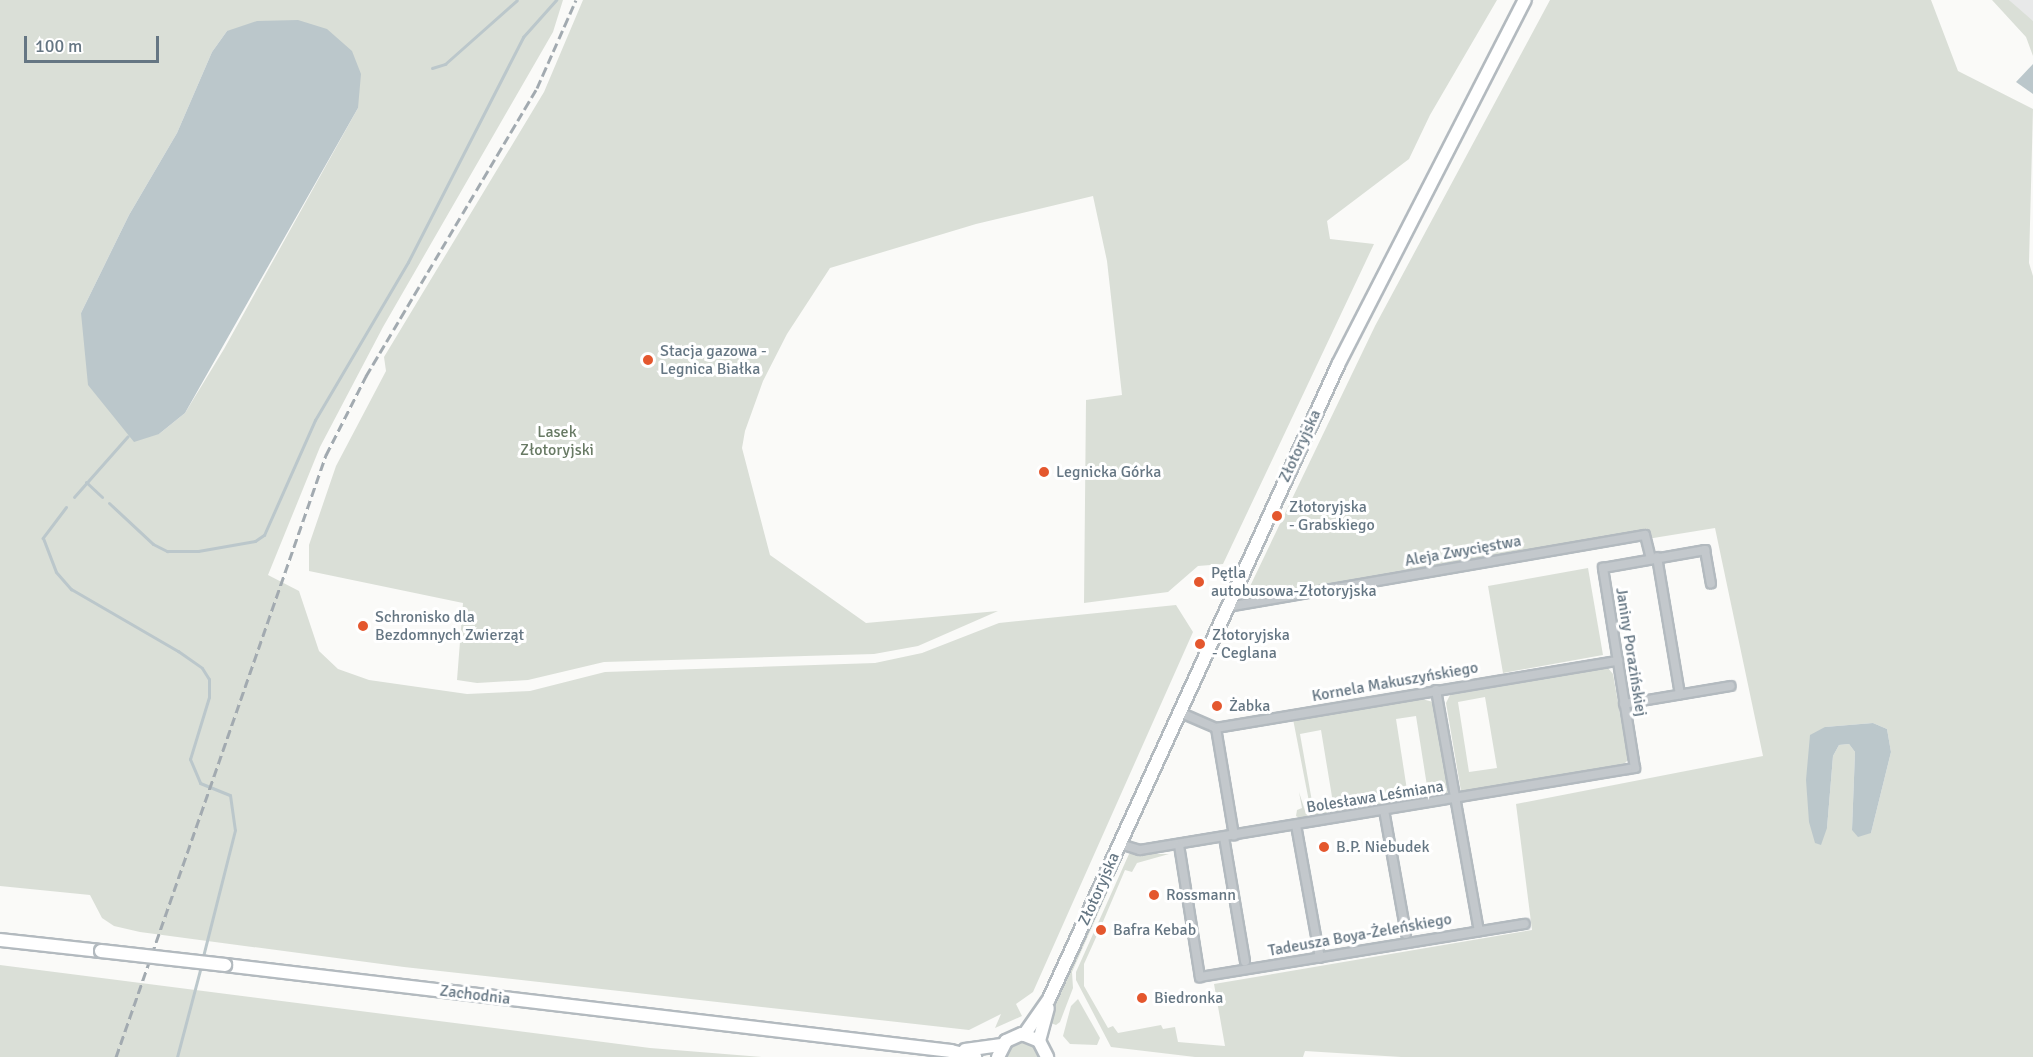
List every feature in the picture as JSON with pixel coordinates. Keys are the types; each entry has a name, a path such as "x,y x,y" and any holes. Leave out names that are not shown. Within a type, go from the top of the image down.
{"street":[{"name":"Złotoryjska","path":"1024,1035 1049,999 1338,365 1525,0"},
{"name":"Aleja Zwycięstwa","path":"1227,607 1644,535 1654,558"},
{"name":"Janiny Porazińskiej","path":"1635,768 1603,568 1705,550 1711,583"},
{"path":"1654,558 1680,694"},
{"name":"Kornela Makuszyńskiego","path":"1216,728 1618,661"},
{"path":"1624,704 1730,686"},
{"path":"1436,690 1479,931"},
{"path":"1179,712 1216,728 1245,962"},
{"name":"Bolesława Leśmiana","path":"1120,844 1140,850 1179,845 1635,768"},
{"path":"1384,810 1406,934"},
{"path":"1296,825 1320,958"},
{"name":"Tadeusza Boya-Żeleńskiego","path":"1179,845 1200,976 1525,924"},
{"name":"Zachodnia","path":"0,940 975,1057"},
{"name":"Złotoryjska","path":"1039,1041 1049,999"},
{"path":"1024,1035 1039,1041 1048,1056"},
{"name":"Zachodnia","path":"956,1054 987,1050 1000,1051 1010,1038 1024,1035"}],"shaded area":[{"path":"2009,0 2033,0 2033,21 2025,18"},
{"path":"298,20 327,29 352,51 361,74 358,108 185,413 159,434 134,442 88,385 81,313 129,215 177,133 212,52 227,31 257,21"},
{"path":"2033,64 2033,94 2016,82"},
{"path":"1873,723 1887,729 1891,752 1871,833 1858,837 1852,830 1855,752 1849,744 1839,745 1833,756 1827,828 1821,845 1815,843 1809,822 1806,780 1810,735 1825,727"}],"green space":[{"path":"0,0 563,0 553,32 383,327 320,447 268,575 299,591 319,651 338,669 369,680 467,694 530,691 605,672 875,663 922,653 999,623 1176,605 1193,632 1033,992 1016,1004 1022,1016 995,1028 1001,1014 969,1030 404,967 140,932 114,926 102,918 90,895 0,886","holes":["227,31 358,108 224,349 185,413 159,434 81,313 129,215 177,133 212,52"]},
{"name":"Lasek Złotoryjski","path":"583,0 1497,0 1430,115 1409,159 1327,221 1330,239 1374,244 1223,564 1198,566 1168,592 1084,603 1086,400 1122,395 1107,261 1093,196 976,224 830,268 787,334 763,381 745,431 742,448 770,555 866,623 998,611 918,646 874,654 604,662 528,680 477,683 457,680 463,603 309,571 309,545 336,466 386,371 384,357 544,92"},
{"path":"1550,0 1931,0 1958,71 2033,109 2029,263 2033,276 2033,1057 1401,1057 1305,1051 1303,1057 1195,1057 1111,1047 1076,980 1076,972 1129,854 1169,854 1137,863 1132,872 1125,870 1102,924 1107,928 1104,935 1098,933 1084,964 1084,986 1108,1028 1113,1026 1118,1033 1161,1025 1163,1029 1175,1027 1178,1042 1225,1046 1214,984 1532,930 1516,804 1763,756 1715,528 1241,605 1375,326","holes":["1873,723 1887,729 1891,752 1871,833 1852,830 1855,752 1849,744 1839,745 1833,756 1827,828 1825,727"]},
{"path":"1992,0 2009,0 2033,21 2033,56 2026,37"},
{"path":"1588,568 1603,655 1503,673 1488,586"},
{"path":"1608,668 1613,674 1628,760 1624,764 1461,791 1446,703 1450,695","holes":["1485,697 1497,768 1469,772 1458,702"]},
{"path":"1418,698 1437,703 1452,789 1443,796 1303,820 1296,816 1297,810 1302,808 1299,792 1306,814 1311,812 1293,719","holes":["1416,716 1427,786 1407,790 1396,719","1321,730 1333,803 1313,807 1300,734"]},
{"path":"1124,855 1072,972 1073,988 1060,1022 1056,1025 1048,1022 1064,981"},
{"path":"0,965 650,1048 762,1057 0,1057"},
{"path":"1078,999 1100,1038 1097,1045 1070,1044 1063,1036 1071,1006"},
{"path":"1024,1042 1034,1047 1039,1057 1005,1057 1013,1045"}],"waterway":[{"path":"432,68 445,64 517,0"},
{"path":"109,503 153,544 167,551 198,551 255,541 264,535 315,420 408,262 523,37 556,0"},
{"path":"74,497 128,436"},
{"path":"86,482 102,497"},
{"path":"66,507 43,538 56,572 71,589 178,651 202,668 209,679 209,697 190,759 200,783 230,795 235,830 202,960"},
{"path":"177,1057 201,966"}],"railway":[{"path":"116,1057 326,455 366,376 537,88 576,0"}],"place":[{"name":"Stacja gazowa - Legnica Białka","path":"648,360"},
{"name":"Legnicka Górka","path":"1044,472"},
{"name":"Złotoryjska - Grabskiego","path":"1277,516"},
{"name":"Pętla autobusowa-Złotoryjska","path":"1199,582"},
{"name":"Schronisko dla Bezdomnych Zwierząt","path":"363,626"},
{"name":"Złotoryjska - Ceglana","path":"1200,644"},
{"name":"Żabka","path":"1217,706"},
{"name":"B.P. Niebudek","path":"1324,847"},
{"name":"Rossmann","path":"1154,895"},
{"name":"Bafra Kebab","path":"1101,930"},
{"name":"Biedronka","path":"1142,998"}]}
